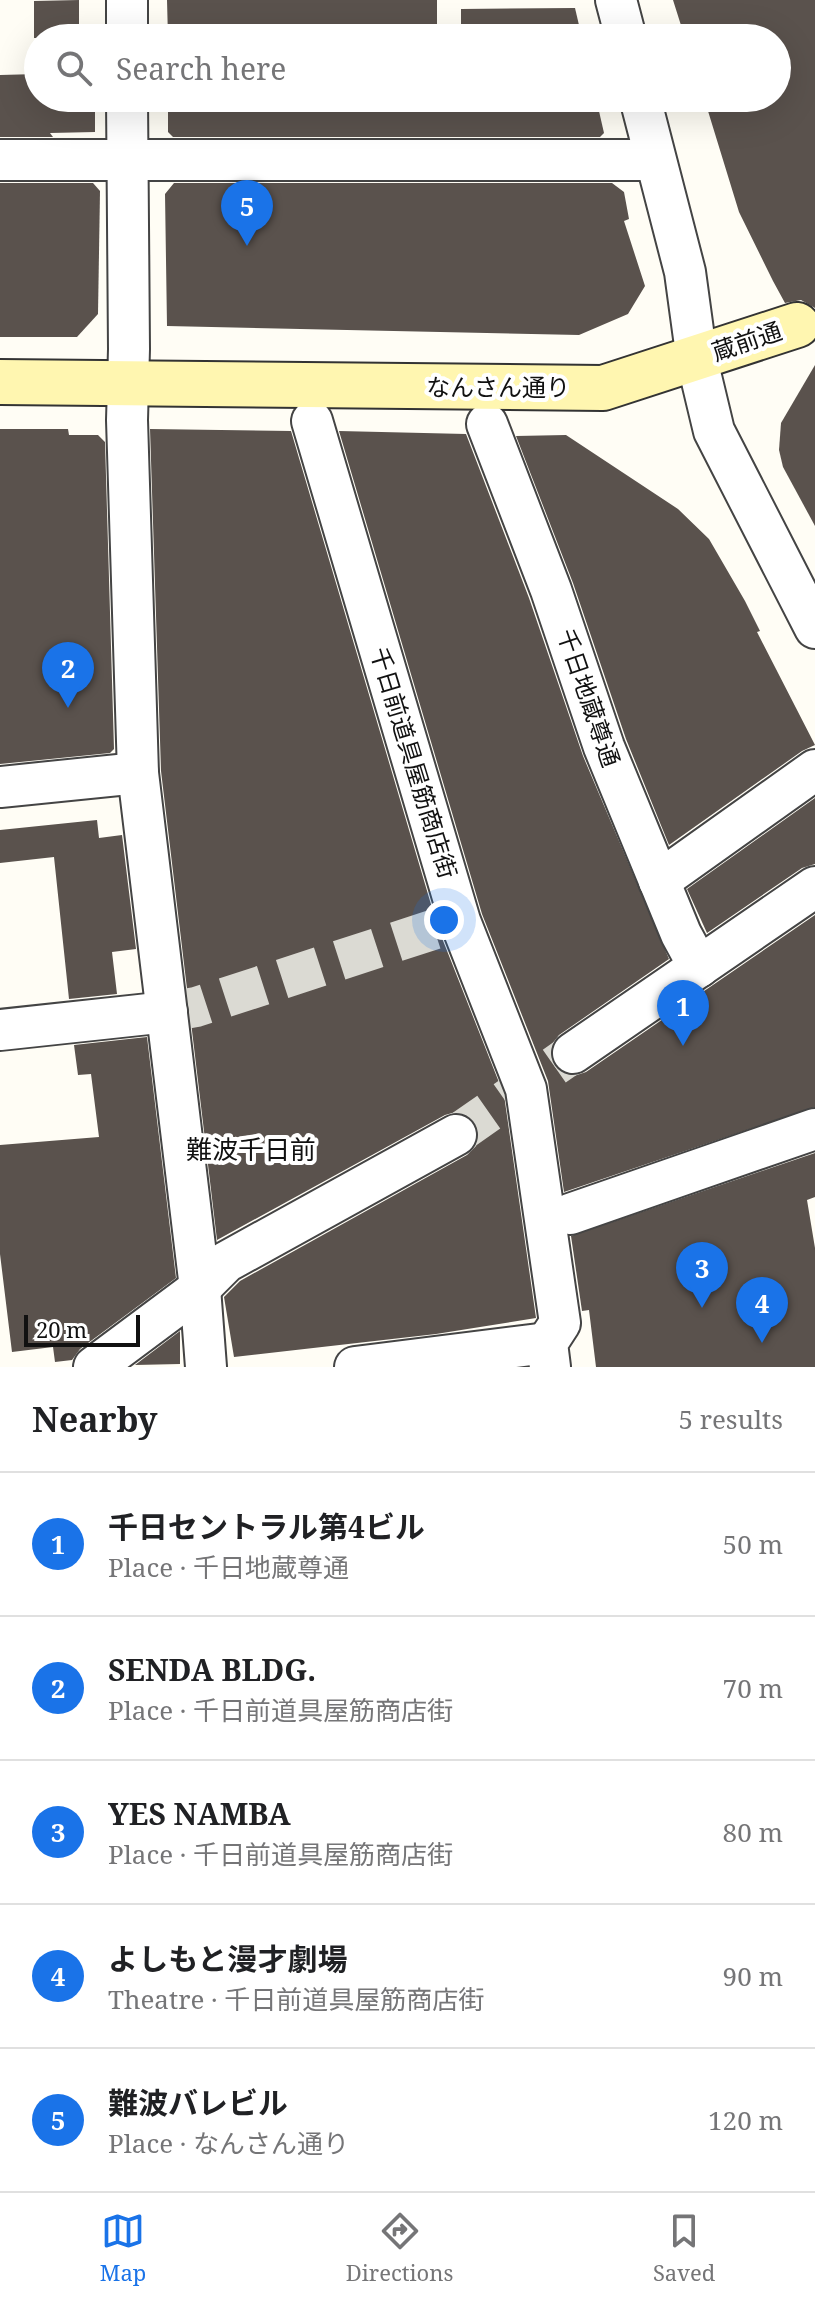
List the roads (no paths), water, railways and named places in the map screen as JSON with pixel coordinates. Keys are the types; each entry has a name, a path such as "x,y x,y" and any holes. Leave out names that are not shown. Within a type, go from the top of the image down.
{"street":[{"path":"127,0 127,24"},
{"path":"616,0 622,24"},
{"path":"127,112 130,558 138,773 200,1288 206,1367"},
{"path":"643,112 685,272 697,360 714,431 815,628"},
{"path":"0,160 655,160"},
{"name":"蔵前通","path":"697,360 797,325"},
{"name":"なんさん通り","path":"0,382 603,388 697,360"},
{"name":"千日地蔵尊通","path":"487,424 551,590 604,747 681,934 699,967"},
{"name":"千日前道具屋筋商店街","path":"314,428 460,921 526,1089 552,1344"},
{"path":"659,881 815,770"},
{"path":"0,787 138,773"},
{"path":"573,1053 815,887"},
{"path":"0,1030 167,1012"},
{"path":"570,1214 815,1129"},
{"path":"94,1367 200,1288 226,1262 456,1135"},
{"path":"355,1367 552,1344"}],"tunnel":[{"path":"167,1012 196,1007 460,921"},
{"path":"456,1135 573,1053"}],"place":[{"name":"難波バレビル","path":"247,246"},
{"name":"SENDA BLDG.","path":"68,708"},
{"name":"千日セントラル第4ビル","path":"683,1046"},
{"name":"YES NAMBA","path":"702,1308"},
{"name":"よしもと漫才劇場","path":"762,1343"}],"district":[{"name":"難波千日前","path":"251,1150"}]}
